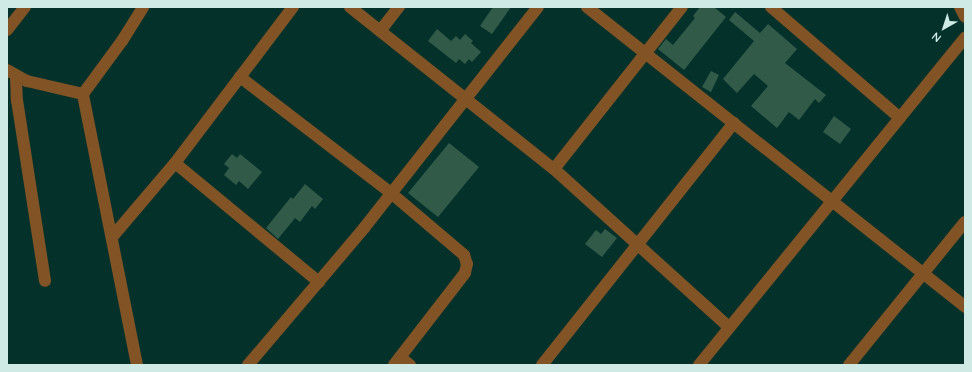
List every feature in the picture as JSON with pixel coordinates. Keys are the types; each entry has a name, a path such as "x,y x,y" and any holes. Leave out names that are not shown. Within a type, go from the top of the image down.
{"street":[{"path":"7,30 26,7"},
{"path":"137,365 113,236 83,94 122,41 143,7"},
{"path":"113,236 175,163 293,7"},
{"path":"350,7 554,169 636,245 729,327"},
{"path":"380,30 399,7"},
{"path":"248,365 319,282 538,7"},
{"path":"587,7 924,272 965,307"},
{"path":"554,169 682,7"},
{"path":"771,7 900,118"},
{"path":"960,7 965,17"},
{"path":"699,365 965,38"},
{"path":"45,281 12,73 83,94"},
{"path":"240,77 391,193 464,255 467,264 465,273 397,361 410,365"},
{"path":"542,365 734,123"},
{"path":"175,163 319,282"},
{"path":"849,365 965,222"}],"building":[{"path":"493,7 511,7 492,34 480,26"},
{"path":"700,7 714,7 726,17 684,70 658,49 666,39 673,45 695,18 693,16"},
{"path":"735,12 760,33 768,24 797,49 785,63 826,95 819,103 815,99 799,120 789,112 777,128 751,106 768,86 754,74 737,93 723,79 754,41 729,20"},
{"path":"437,29 451,41 456,36 460,40 465,34 473,41 471,43 481,52 472,62 469,59 465,64 459,59 456,63 428,41"},
{"path":"711,71 719,75 711,92 702,87"},
{"path":"834,116 851,129 840,144 823,132"},
{"path":"449,143 479,167 438,217 408,193"},
{"path":"232,154 237,158 240,154 262,172 248,189 239,181 236,185 224,175 229,168 224,164"},
{"path":"305,184 323,199 315,209 312,206 300,222 295,218 278,239 266,228 291,197 293,199"},
{"path":"605,229 617,238 602,257 585,244 596,230 601,234"}]}
